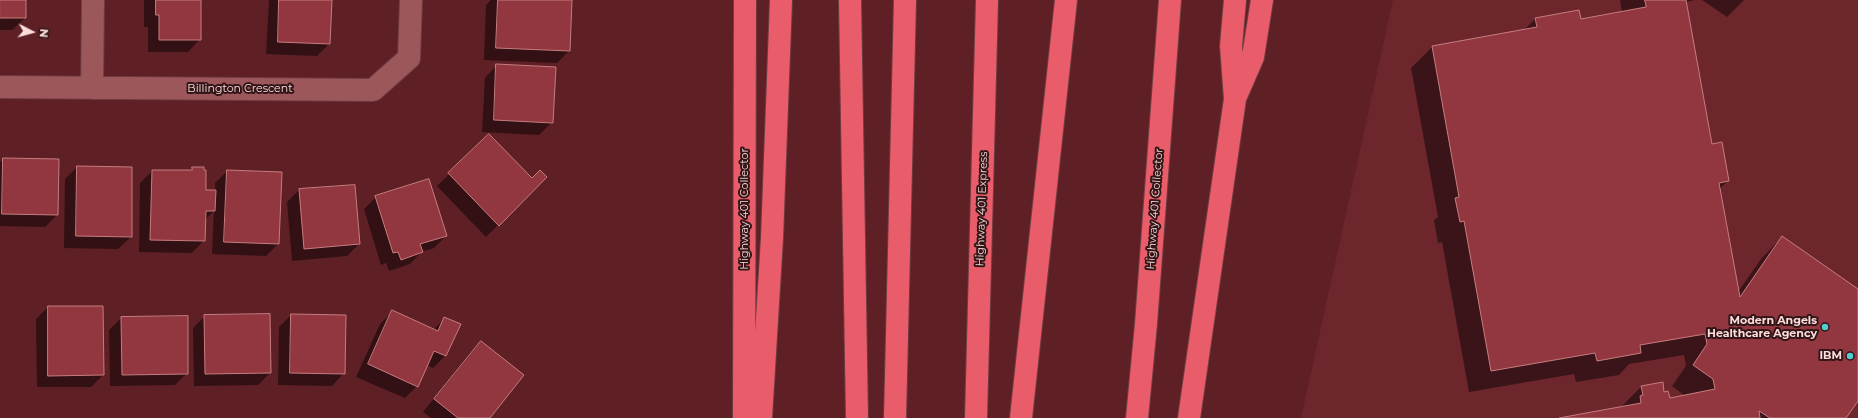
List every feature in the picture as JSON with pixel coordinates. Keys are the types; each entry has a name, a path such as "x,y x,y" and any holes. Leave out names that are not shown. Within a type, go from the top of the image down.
{"highway":[{"name":"Highway 401 Collector","path":"744,418 745,0"},
{"path":"761,418 772,238 781,0"},
{"path":"850,0 857,418"},
{"path":"894,418 905,0"},
{"name":"Highway 401 Express","path":"976,418 987,0"},
{"path":"1021,418 1066,0"},
{"name":"Highway 401 Collector","path":"1137,418 1146,324 1170,0"},
{"path":"1188,418 1234,99 1231,46 1235,0"},
{"path":"1234,99 1253,57 1262,0"}],"street":[{"path":"92,88 93,0"},
{"name":"Billington Crescent","path":"0,87 373,90 409,58 412,0"}],"shaded area":[{"path":"1393,0 1858,0 1858,418 1301,418"}],"building":[{"path":"0,0 26,0 26,18 0,18"},
{"path":"156,0 201,0 201,40 159,40 159,15 156,15"},
{"path":"279,0 332,0 330,44 278,42"},
{"path":"498,0 572,0 570,51 496,48"},
{"path":"1645,0 1686,0 1712,144 1722,142 1729,181 1719,183 1740,297 1782,236 1858,289 1858,401 1846,418 1770,418 1759,411 1760,418 1559,418 1641,403 1640,396 1643,395 1641,386 1663,382 1664,392 1668,391 1670,398 1715,389 1713,379 1693,365 1707,344 1705,334 1640,345 1641,353 1597,361 1595,353 1491,371 1464,221 1460,222 1455,198 1459,197 1432,46 1537,27 1535,18 1579,10 1581,19 1646,7"},
{"path":"496,64 556,67 553,123 494,120"},
{"path":"489,134 532,178 540,170 547,177 499,226 448,173"},
{"path":"3,158 59,159 58,215 2,214"},
{"path":"77,166 132,167 132,237 76,236"},
{"path":"192,167 204,167 204,170 206,170 206,190 216,190 215,211 206,211 205,241 150,240 152,170 192,170"},
{"path":"227,170 282,172 279,244 224,242"},
{"path":"429,179 447,236 420,244 423,252 401,260 398,252 393,253 375,196"},
{"path":"355,185 360,244 304,249 299,189"},
{"path":"48,306 103,306 104,375 48,376"},
{"path":"392,310 438,331 444,317 461,324 446,356 434,351 418,387 368,364"},
{"path":"270,314 271,373 205,374 204,315"},
{"path":"291,314 346,315 345,374 290,373"},
{"path":"188,316 188,374 122,375 121,317"},
{"path":"481,341 524,375 490,418 458,418 434,399"}],"place":[{"name":"Modern Angels Healthcare Agency","path":"1825,327"},
{"name":"IBM","path":"1850,356"}]}
